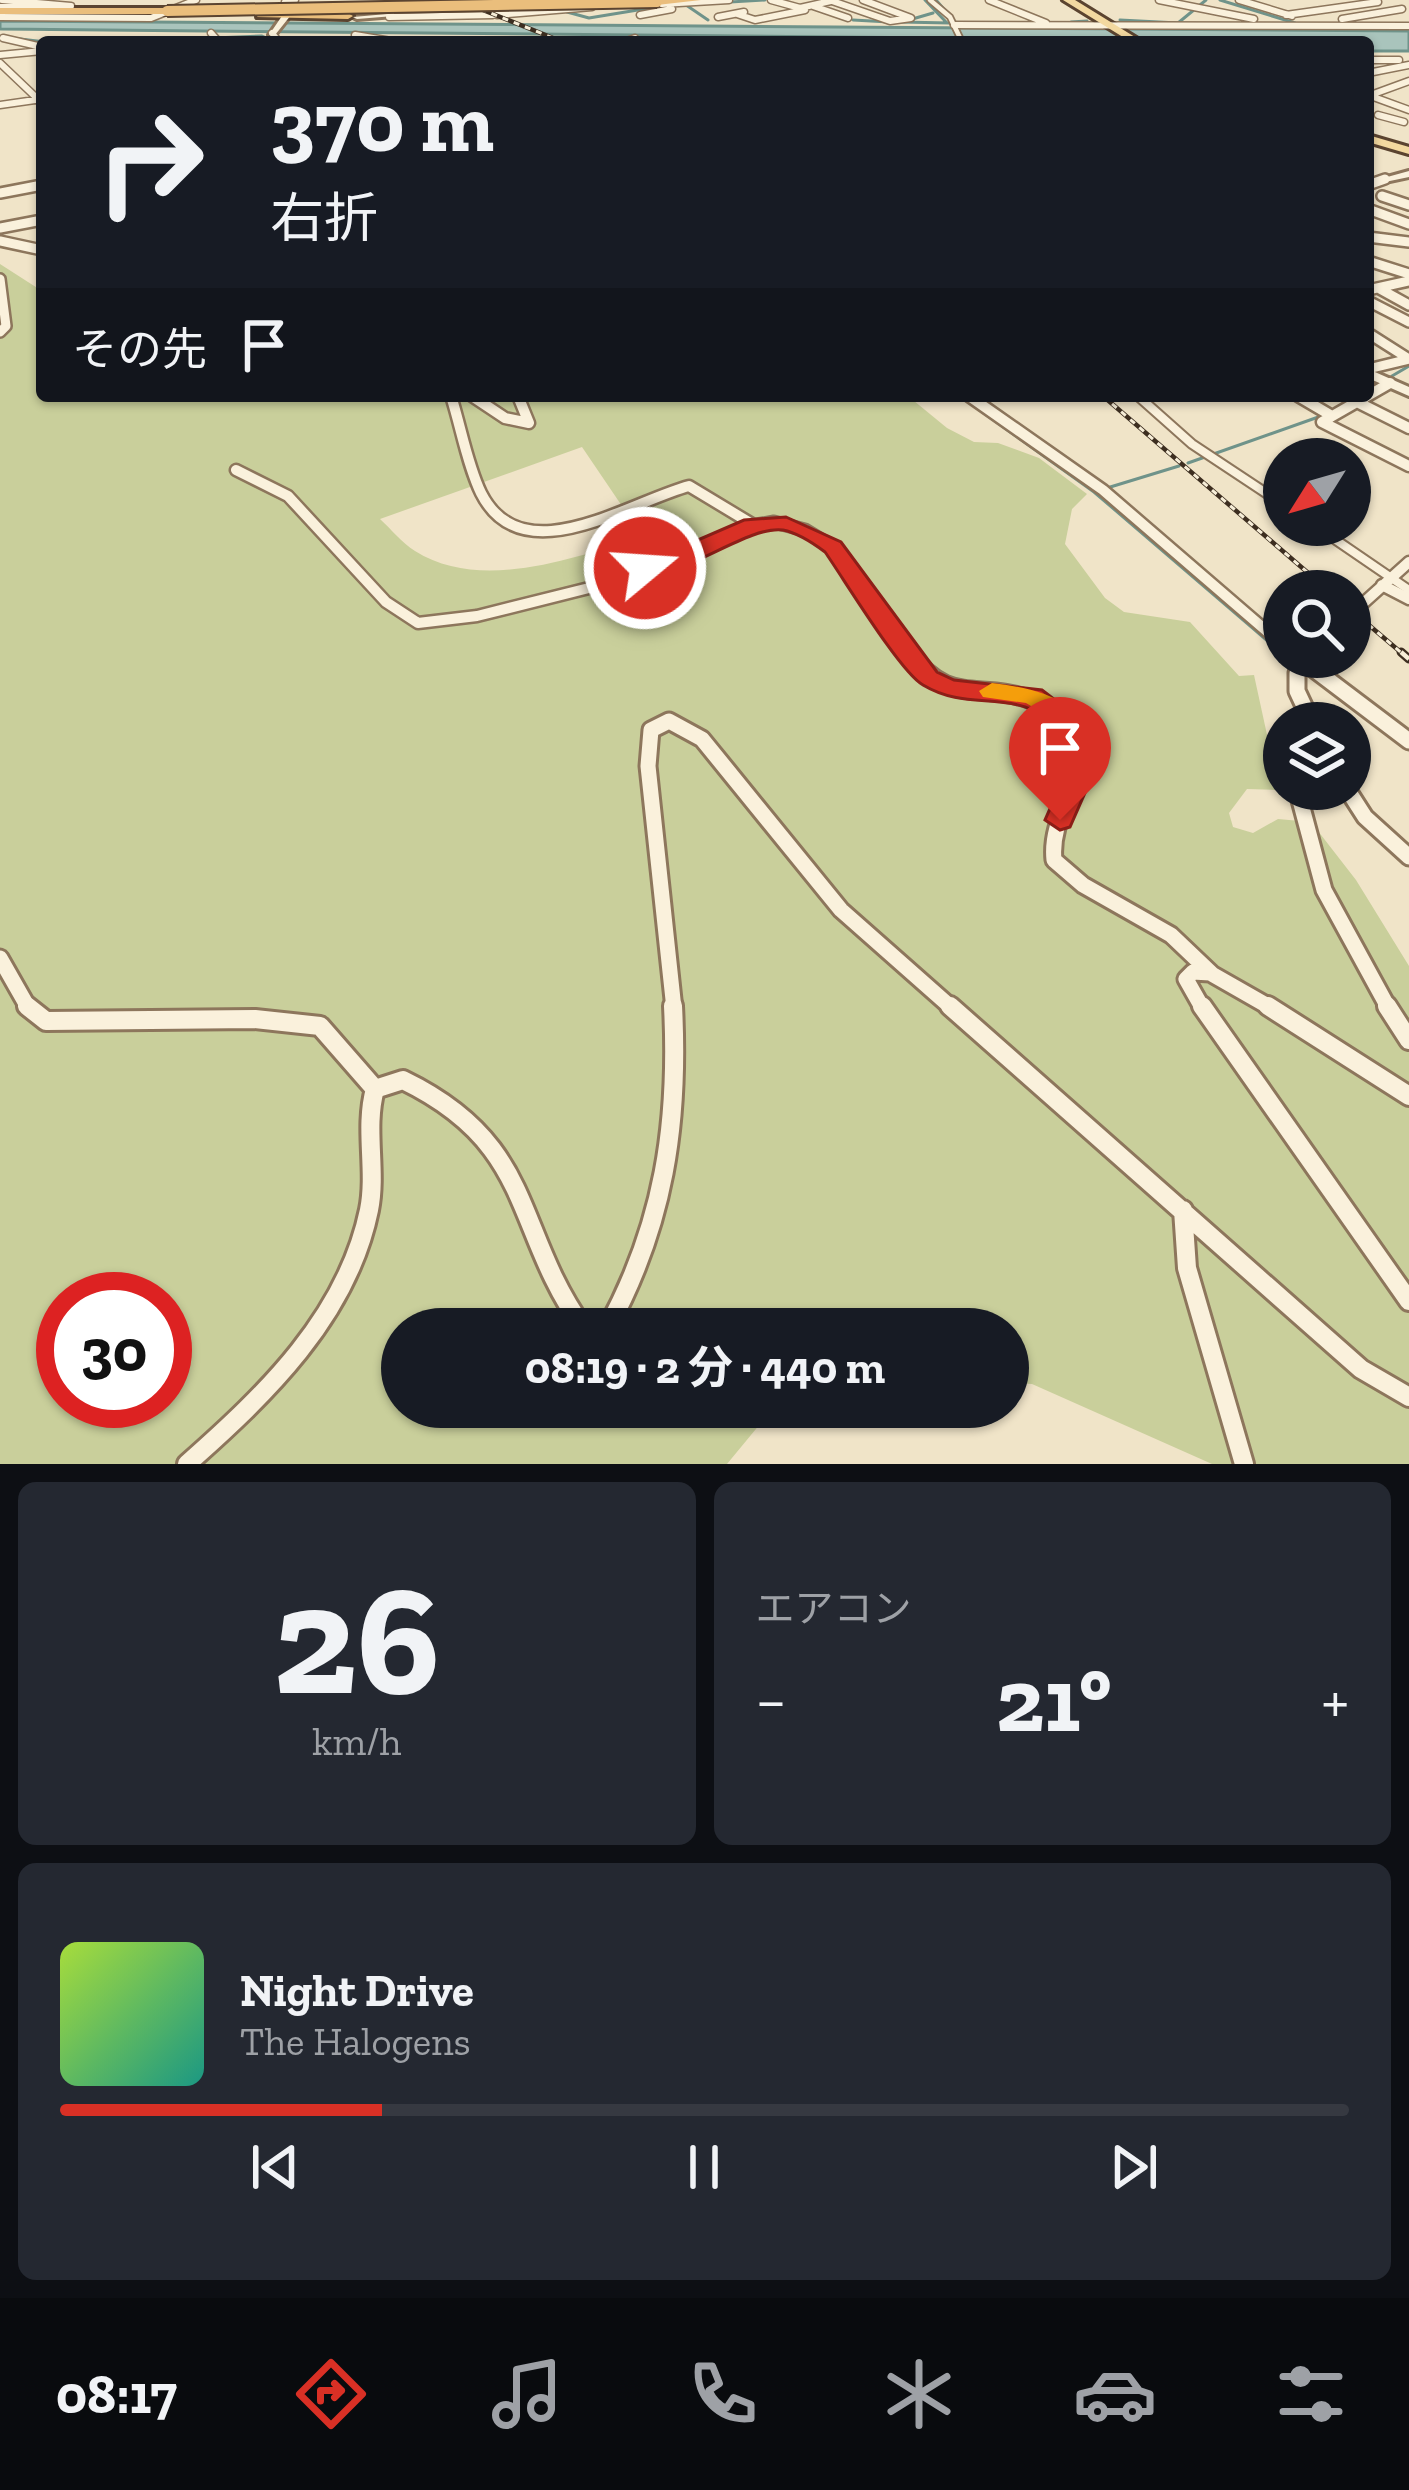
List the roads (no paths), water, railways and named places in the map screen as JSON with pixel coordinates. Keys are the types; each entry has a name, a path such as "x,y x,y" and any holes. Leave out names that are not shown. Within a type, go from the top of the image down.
{"highway":[{"path":"350,13 563,0"},
{"path":"350,13 633,0"},
{"path":"0,9 350,13 660,5 696,0"},
{"path":"435,8 591,4"},
{"path":"0,9 46,5 260,15 289,9"},
{"path":"164,12 289,9 350,13 474,6 660,5"}],"main road":[{"path":"1068,0 1128,36"},
{"path":"1374,139 1409,151"}],"street":[{"path":"46,5 65,0"},
{"path":"383,7 392,0"},
{"path":"474,6 541,0"},
{"path":"577,0 591,4"},
{"path":"350,13 495,15 591,4 729,0"},
{"path":"771,0 848,18"},
{"path":"737,14 755,20 834,0 890,21 911,18 863,0"},
{"path":"930,0 944,9 959,36"},
{"path":"989,0 1049,26"},
{"path":"1160,0 1275,25"},
{"path":"1242,1 1254,0"},
{"path":"1266,8 1319,0"},
{"path":"493,1 521,13"},
{"path":"1202,9 1222,1"},
{"path":"1242,1 1315,24 1406,10"},
{"path":"1286,15 1375,1 1406,10"},
{"path":"0,9 151,18 191,4 289,9 367,3 391,7 389,17"},
{"path":"718,17 784,4"},
{"path":"640,16 660,5"},
{"path":"71,6 50,8 0,9 71,6"},
{"path":"806,8 828,18"},
{"path":"274,36 289,9"},
{"path":"781,14 795,20"},
{"path":"954,25 1409,26"},
{"path":"2,37 23,35"},
{"path":"355,35 361,36"},
{"path":"2,37 36,47"},
{"path":"0,59 36,50"},
{"path":"0,59 36,95"},
{"path":"1374,60 1409,63"},
{"path":"1374,72 1409,63"},
{"path":"1374,93 1407,82"},
{"path":"1374,97 1406,107"},
{"path":"0,105 36,101"},
{"path":"1374,116 1404,122"},
{"path":"1374,175 1384,179"},
{"path":"1374,183 1407,175"},
{"path":"0,193 36,186"},
{"path":"1382,196 1409,205"},
{"path":"1374,212 1406,223"},
{"path":"0,228 36,221"},
{"path":"1374,234 1406,223"},
{"path":"1374,237 1409,242"},
{"path":"0,241 36,249"},
{"path":"1374,261 1384,262 1409,278"},
{"path":"1374,290 1409,278"},
{"path":"0,280 7,326 0,332"},
{"path":"1374,290 1409,304"},
{"path":"1374,304 1409,322"},
{"path":"1374,337 1408,359 1374,369"},
{"path":"1374,345 1385,343"},
{"path":"1374,374 1409,392"},
{"path":"1374,392 1390,383"},
{"path":"454,402 482,495 507,525 543,532 592,524 689,486 752,524 796,526 833,547 915,663 937,684 1033,696 1061,712 1080,733 1085,761 1060,820 1054,860 1083,884 1171,935 1212,974 1409,1096"},
{"path":"481,402 505,418 529,423 520,402"},
{"path":"977,402 1102,490 1263,628"},
{"path":"1145,402 1209,456 1263,491"},
{"path":"1308,402 1329,414"},
{"path":"1408,465 1324,425 1329,414 1357,402 1409,428"},
{"path":"236,470 288,496 386,602 418,623 482,614 683,558 752,524"},
{"path":"1344,546 1409,599"},
{"path":"1371,596 1409,562"},
{"path":"1390,579 1409,586"},
{"path":"1325,678 1409,741"},
{"path":"621,1308 658,1215 680,1080 678,1022 649,778 651,730 663,722 680,723 702,739 842,910 1361,1369 1409,1397"},
{"path":"1301,810 1315,880 1338,928 1409,1040"},
{"path":"1360,810 1409,857"},
{"path":"0,958 30,1011 46,1021 255,1019 320,1026 375,1089 368,1142 372,1196 364,1241 346,1284 258,1398 187,1464"},
{"path":"1212,974 1193,972 1186,979 1195,999 1409,1301"},
{"path":"375,1089 403,1080 477,1124 506,1161 569,1308"},
{"path":"1183,1210 1192,1288 1244,1464"}],"water":[{"path":"0,21 1409,31 1409,51 1374,51 1374,36 0,29"}],"waterway":[{"path":"730,2 765,0"},
{"path":"925,0 947,23"},
{"path":"936,0 956,23"},
{"path":"1120,20 1178,23 1206,0"},
{"path":"1220,0 1295,23"},
{"path":"686,5 708,20"},
{"path":"567,12 589,18 656,7"},
{"path":"909,20 933,13"},
{"path":"853,20 889,22"},
{"path":"1071,22 1087,21"},
{"path":"900,22 947,23"},
{"path":"4,37 36,41"},
{"path":"1392,376 1409,366"},
{"path":"968,402 1094,492 1263,637"},
{"path":"1188,463 1324,415"},
{"path":"1107,488 1179,466"}],"railway":[{"path":"458,0 548,36"},
{"path":"1110,402 1305,570"},
{"path":"1371,627 1404,655"},
{"path":"1401,652 1409,659"}]}
